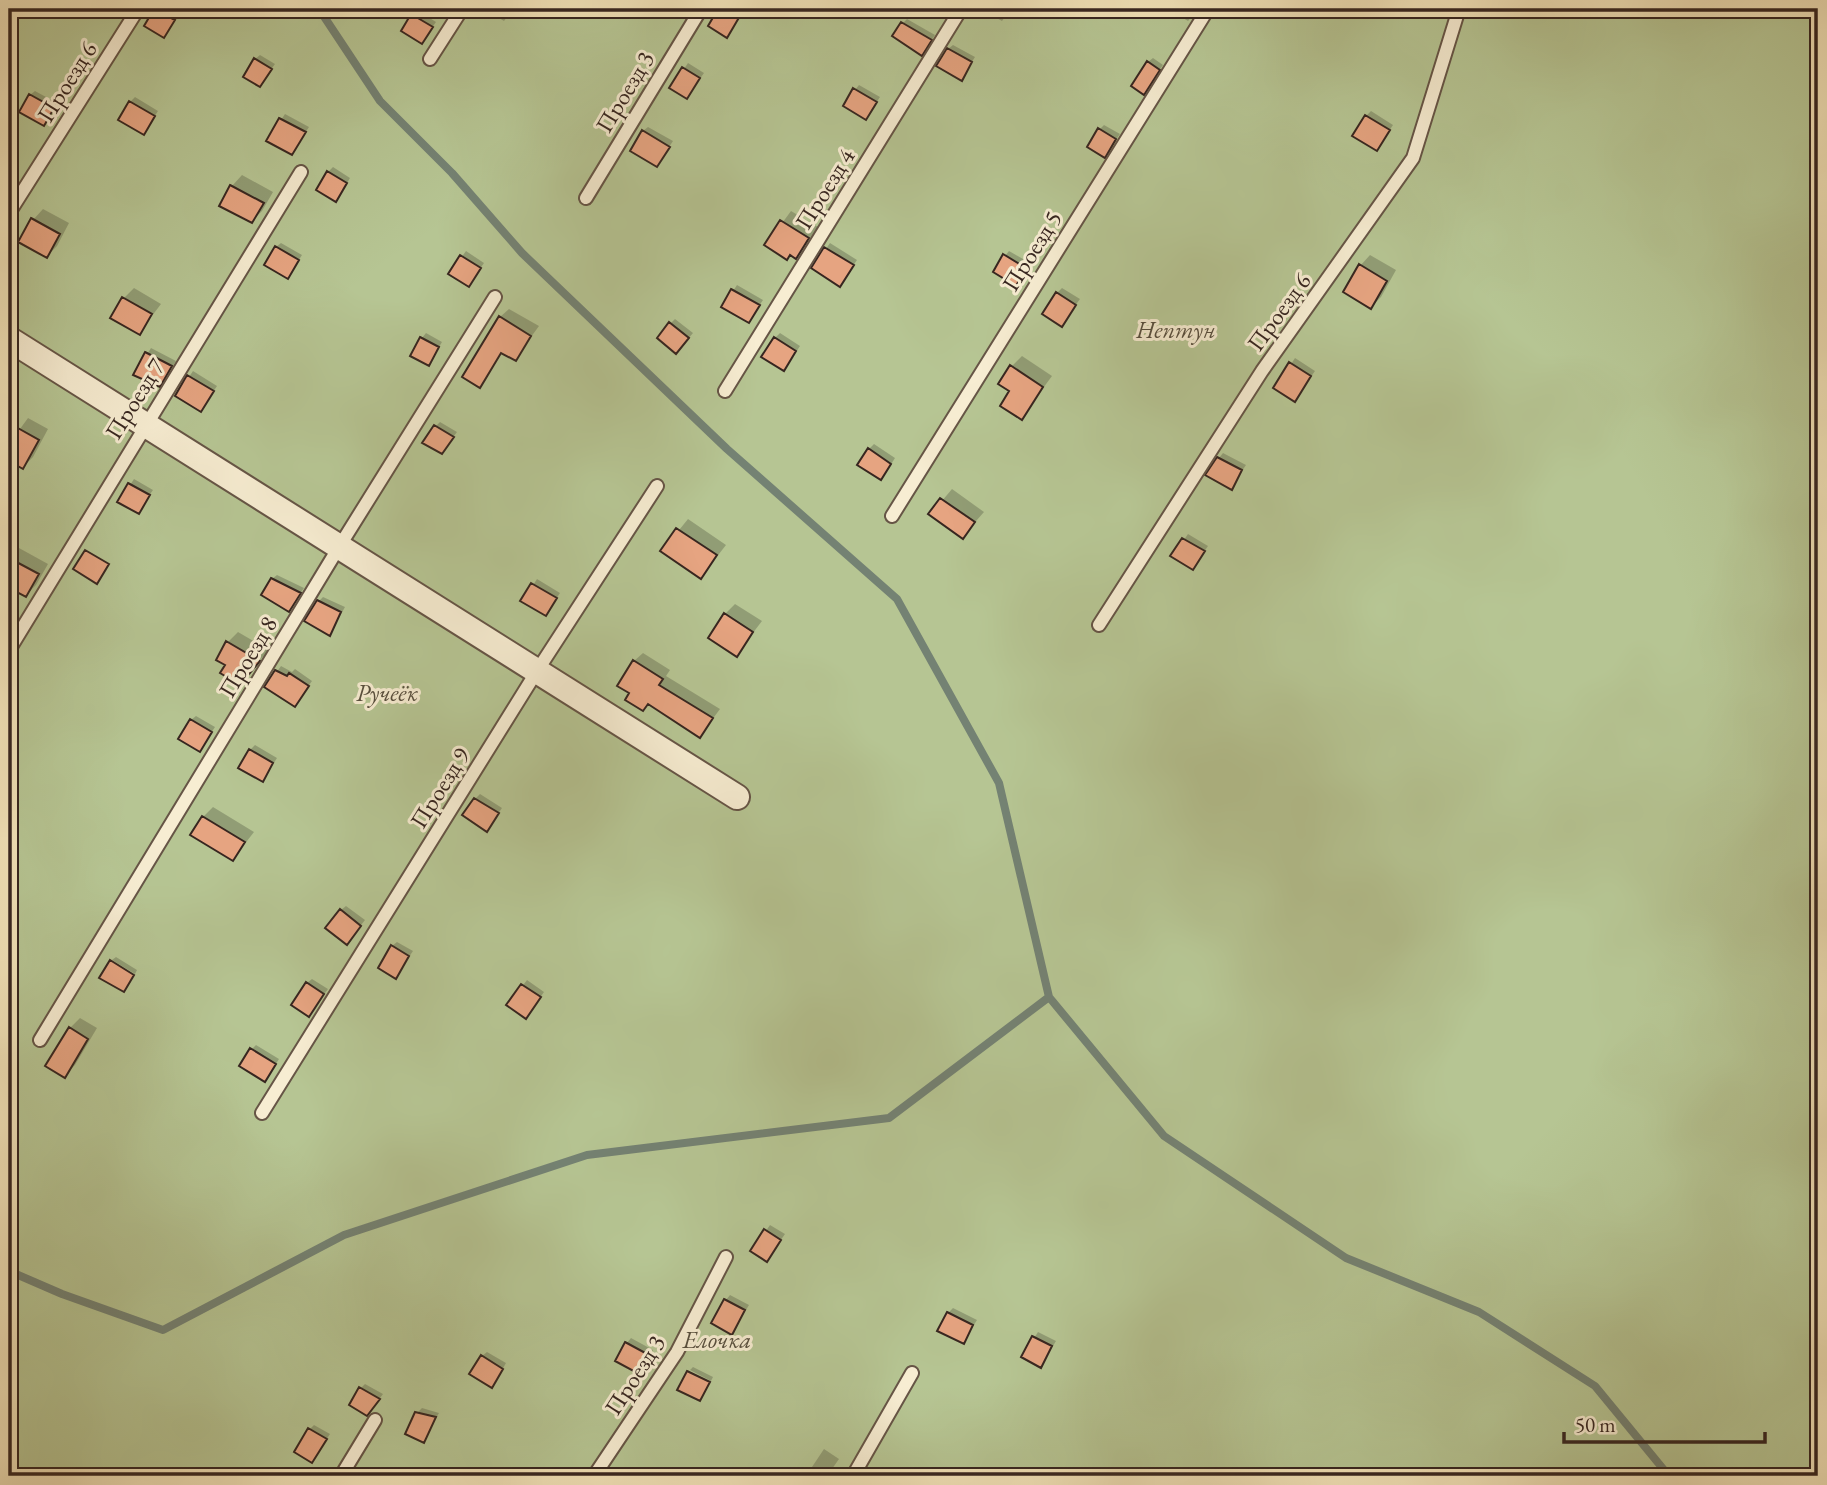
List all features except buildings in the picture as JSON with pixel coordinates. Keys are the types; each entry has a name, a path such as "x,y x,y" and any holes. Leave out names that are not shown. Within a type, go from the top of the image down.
{"street":[{"path":"9,339 737,797"}],"lane":[{"name":"Проезд 6","path":"9,214 138,9"},
{"path":"430,59 462,9"},
{"name":"Проезд 3","path":"586,198 701,9"},
{"name":"Проезд 4","path":"725,391 961,9"},
{"name":"Проезд 5","path":"892,516 1209,9"},
{"name":"Проезд 6","path":"1099,625 1262,371 1413,158 1459,9"},
{"name":"Проезд 7","path":"9,650 144,424 301,172"},
{"name":"Проезд 8","path":"40,1040 339,547 495,297"},
{"name":"Проезд 9","path":"262,1113 537,671 657,486"},
{"name":"Проезд 3","path":"594,1476 677,1352 726,1257"},
{"path":"853,1476 912,1373"},
{"path":"341,1476 376,1420"}],"green space":[{"path":"9,9 1818,9 1818,1476 9,1476"}],"waterway":[{"path":"319,9 380,101 452,173 522,253 727,449 897,599 999,783 1049,997 1164,1136 1346,1258 1479,1312 1595,1386 1669,1476"},
{"path":"9,1271 62,1294 163,1330 344,1235 587,1155 889,1118 1049,997"}],"park label":[{"name":"Нептун","path":"1176,330"},
{"name":"Ручеёк","path":"387,693"},
{"name":"Елочка","path":"717,1340"}]}
